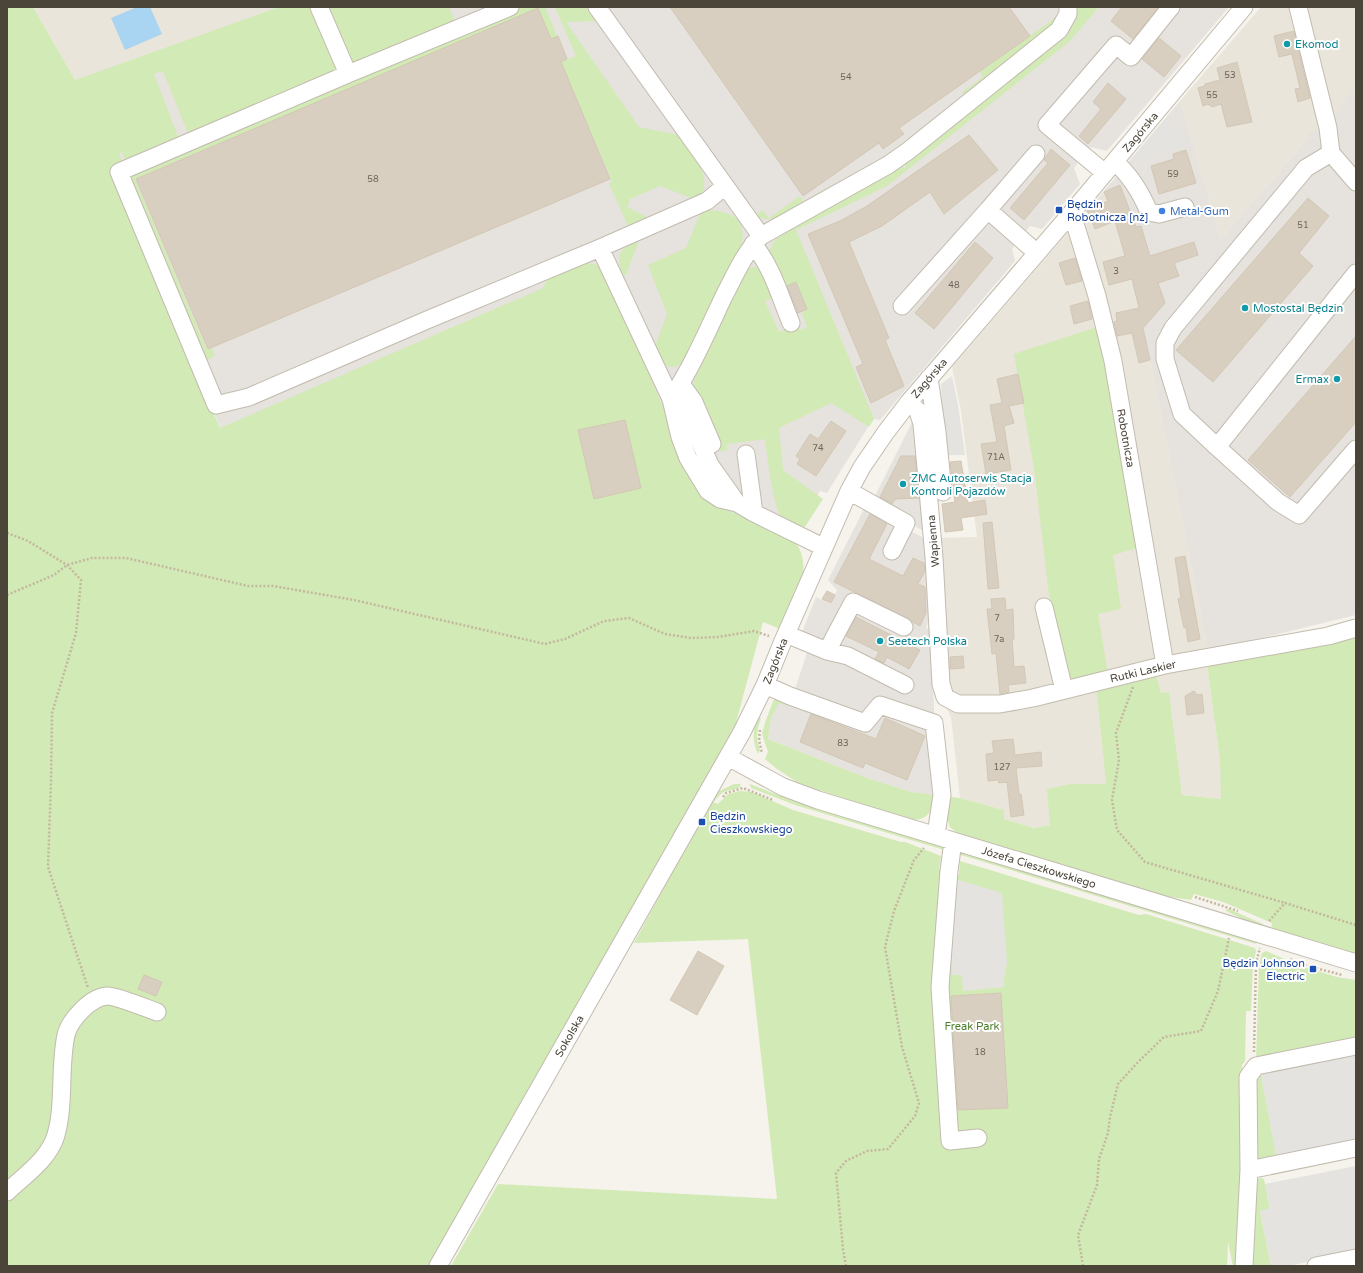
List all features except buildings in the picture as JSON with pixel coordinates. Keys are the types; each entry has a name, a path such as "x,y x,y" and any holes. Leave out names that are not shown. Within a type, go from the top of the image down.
{"street":[{"path":"319,7 348,74"},
{"path":"510,7 348,74 119,172 216,405 249,397 427,320 600,248 707,201 725,186"},
{"path":"597,7 725,186 757,240 791,323"},
{"path":"672,399 681,384 734,275 757,240 888,165 908,151 1058,30 1068,14 1068,7"},
{"path":"1171,7 1131,57 1116,44 1048,125 1110,168 1128,174 1141,194 1149,212 1159,214 1186,207"},
{"name":"Zagórska","path":"701,806 754,710 766,685 784,638 823,547 849,491 866,461 909,402 1110,168 1244,7"},
{"path":"1298,7 1328,128 1331,153 1356,182"},
{"path":"1331,153 1306,168 1173,328 1165,343 1165,359 1182,414 1278,502 1298,515 1356,449"},
{"path":"902,306 1036,154"},
{"path":"988,210 1037,253"},
{"name":"Robotnicza","path":"1068,217 1074,222 1078,230 1097,296 1113,361 1166,665"},
{"path":"600,248 672,399 698,437 710,465 736,503 754,514 823,547"},
{"path":"1217,446 1356,273"},
{"path":"929,378 937,432 943,492"},
{"path":"681,384 694,402 736,503"},
{"name":"Wapienna","path":"909,402 918,411 922,424 934,556 941,684"},
{"path":"746,454 754,514"},
{"path":"849,491 906,523 892,551"},
{"path":"827,651 853,602 904,628"},
{"path":"1044,607 1064,690"},
{"name":"Rutki Laskier","path":"941,684 945,697 958,704 1000,704 1033,698 1166,665 1328,636 1356,628"},
{"path":"784,638 848,656 904,685"},
{"path":"766,685 790,696 865,723 880,705 934,723 942,795 931,841"},
{"name":"Józefa Cieszkowskiego","path":"728,757 783,787 931,841 954,841 1356,963"},
{"name":"Sokolska","path":"438,1266 701,806"},
{"path":"954,841 949,871 940,987 950,1141 978,1138"},
{"path":"7,1192 46,1155 56,1136 60,1113 66,1034 75,1019 88,1004 100,997 110,996 157,1012"},
{"path":"1244,1266 1249,1170 1248,1077 1256,1066 1356,1046"},
{"path":"1249,1170 1356,1148"},
{"path":"1316,1266 1356,1258"}],"path":[{"path":"7,533 28,541 67,565 81,580 76,633 52,713 48,867 88,985 88,1004"},
{"path":"7,595 54,575 67,565 92,558 126,558 248,586 273,586 354,600 545,644 565,639 604,621 629,618 665,634 691,638 718,637 754,631 784,638"},
{"path":"1139,672 1116,733 1119,760 1112,800 1117,830 1145,862 1356,925"},
{"path":"846,1266 836,1173 846,1162 868,1151 888,1149 915,1116 919,1103 902,1047 885,947 894,911 914,860 931,841"},
{"path":"1267,924 1285,903"},
{"path":"1084,1266 1078,1235 1097,1185 1099,1159 1108,1133 1110,1117 1118,1084 1164,1037 1201,1031 1218,990 1229,938"},
{"path":"1256,1066 1253,1062 1256,963 1261,947"}],"shaded area":[{"path":"33,7 279,7 75,80"},
{"path":"279,7 1091,7 1094,13 1099,7 1229,7 1107,151 1090,147 1074,168 1080,184 1042,229 1030,226 1012,249 1015,261 880,420 873,419 827,493 820,491 791,539 223,434 75,80"},
{"path":"1261,7 1356,7 1356,103 1352,88 1328,128 1309,137 1221,239 1180,101"},
{"path":"1352,87 1356,103 1356,615 1208,651 1144,329 1114,221 1103,192 1180,101 1221,239 1309,137 1308,133 1328,128"},
{"path":"1165,121 1185,139 1186,147 1150,157 1141,168 1131,159"},
{"path":"1103,192 1114,221 1144,329 1208,651 1000,701 961,701 933,684 936,538 977,537 961,411 952,367"},
{"path":"952,376 958,405 965,455 948,455 946,431 944,432 941,384"},
{"path":"912,422 916,424 928,534 873,500"},
{"path":"865,507 926,539 930,614 926,628 931,631 934,708 934,795 911,792 867,778 768,739 771,718 779,703 791,701 807,653 812,654 819,639 802,632 816,597 831,604 837,590 828,580"},
{"path":"1207,663 1220,761 1222,799 1182,795 1169,692 1161,693 1156,674"},
{"path":"1097,692 1106,784 1071,784 1050,825 1034,828 1004,819 1004,810 960,798 951,717 947,709 972,712 1011,709"},
{"path":"955,879 1002,893 1007,963 1004,987 963,991 962,975 952,975 950,935"},
{"path":"1356,1053 1356,1156 1279,1169 1260,1071"},
{"path":"1356,1166 1356,1252 1288,1266 1271,1266 1260,1211 1270,1208 1265,1184"}],"green space":[{"path":"7,7 33,7 75,80 279,7 314,7 337,63 336,69 332,75 194,135 187,131 163,71 154,74 177,134 177,139 126,163 122,152 119,153 123,164 112,169 220,428 543,288 548,278 567,269 581,264 594,264 600,267 606,275 695,481 705,500 793,540 800,550 803,560 803,571 802,581 796,601 783,630 763,622 733,734 431,1266 7,1266"},
{"path":"326,7 449,7 456,24 364,63 351,61"},
{"path":"518,7 545,7 557,36 551,39 538,8 135,179 207,350 212,348 215,356 207,360 216,383 215,384 127,175"},
{"path":"555,7 580,7 582,9 586,7 595,21 566,22 639,127 678,135 701,168 704,183 703,190 700,195 691,198 660,186 630,199 627,207 649,218 629,228 609,184 612,182 611,179 561,62 576,56"},
{"path":"1079,7 1099,7 1070,41 887,186 796,230 874,419 869,427 831,403 779,428 783,470 823,499 805,527 787,522 782,518 776,504 765,439 727,444 727,450 721,452 694,391 693,383 746,270 752,267 759,268 775,297 765,301 779,332 798,323 801,330 807,327 802,313 807,309 797,282 783,288 768,252 775,240 786,231 901,165 905,169 906,167 903,163 1066,33 1074,24"},
{"path":"1060,14 1053,24 965,97 962,92 983,77 980,72"},
{"path":"800,196 804,203 781,216 769,219 756,216 762,210 769,218"},
{"path":"710,210 725,213 736,218 742,228 742,244 687,361 682,365 672,367 665,366 656,354 656,344 667,314 648,265 686,248 699,216 704,211"},
{"path":"635,241 638,241 638,243 626,275 623,276 619,259 620,254 625,248"},
{"path":"1097,327 1118,419 1118,444 1141,547 1113,555 1121,609 1098,614 1108,674 1069,682 1050,603 1034,469 1014,354"},
{"path":"1356,634 1356,956 1271,930 1272,923 1223,902 1194,894 1191,900 1152,894 959,835 950,827 947,818 934,806 923,818 916,820 906,819 813,788 797,782 765,759 768,752 762,734 776,694 791,701 788,706 779,703 771,718 768,739 867,778 911,792 960,798 1004,810 1004,819 1034,828 1050,825 1047,789 1071,784 1106,784 1096,686 1156,674 1161,693 1169,692 1182,795 1221,799 1220,761 1207,663"},
{"path":"757,717 761,718 757,734 757,741 760,750 758,754 754,736"},
{"name":"Freak Park","path":"734,784 741,784 739,788 723,792 713,802 718,804 728,794 740,791 752,792 793,810 905,842 941,856 939,869 959,875 960,861 1139,915 1146,914 1255,948 1251,1011 1246,1011 1245,1061 1242,1065 1240,1266 1233,1266 1228,1242 1227,1266 451,1266 498,1184 777,1199 748,939 634,943 711,801 719,791"},
{"path":"750,784 796,802 1258,940 1256,944 795,805 751,788"},
{"path":"1227,909 1263,924 1262,928 1226,911"},
{"path":"1266,951 1301,966 1337,977 1356,980 1356,1041 1256,1061 1259,965 1262,953"},
{"path":"1268,1070 1262,1079 1277,1159 1259,1163 1255,1159 1256,1072"},
{"path":"1255,1179 1264,1179 1270,1209 1260,1211 1271,1266 1253,1266"}],"water":[{"path":"137,7 150,7 162,34 125,50 111,18"}],"place":[{"name":"Ekomod","path":"1287,44"},
{"name":"Będzin Robotnicza [nż]","path":"1059,210"},
{"name":"Metal-Gum","path":"1162,211"},
{"name":"Mostostal Będzin","path":"1245,308"},
{"name":"Ermax","path":"1337,379"},
{"name":"ZMC Autoserwis Stacja Kontroli Pojazdów","path":"903,484"},
{"name":"Seetech Polska","path":"880,641"},
{"name":"Będzin Cieszkowskiego","path":"702,822"},
{"name":"Będzin Johnson Electric","path":"1313,969"}]}
